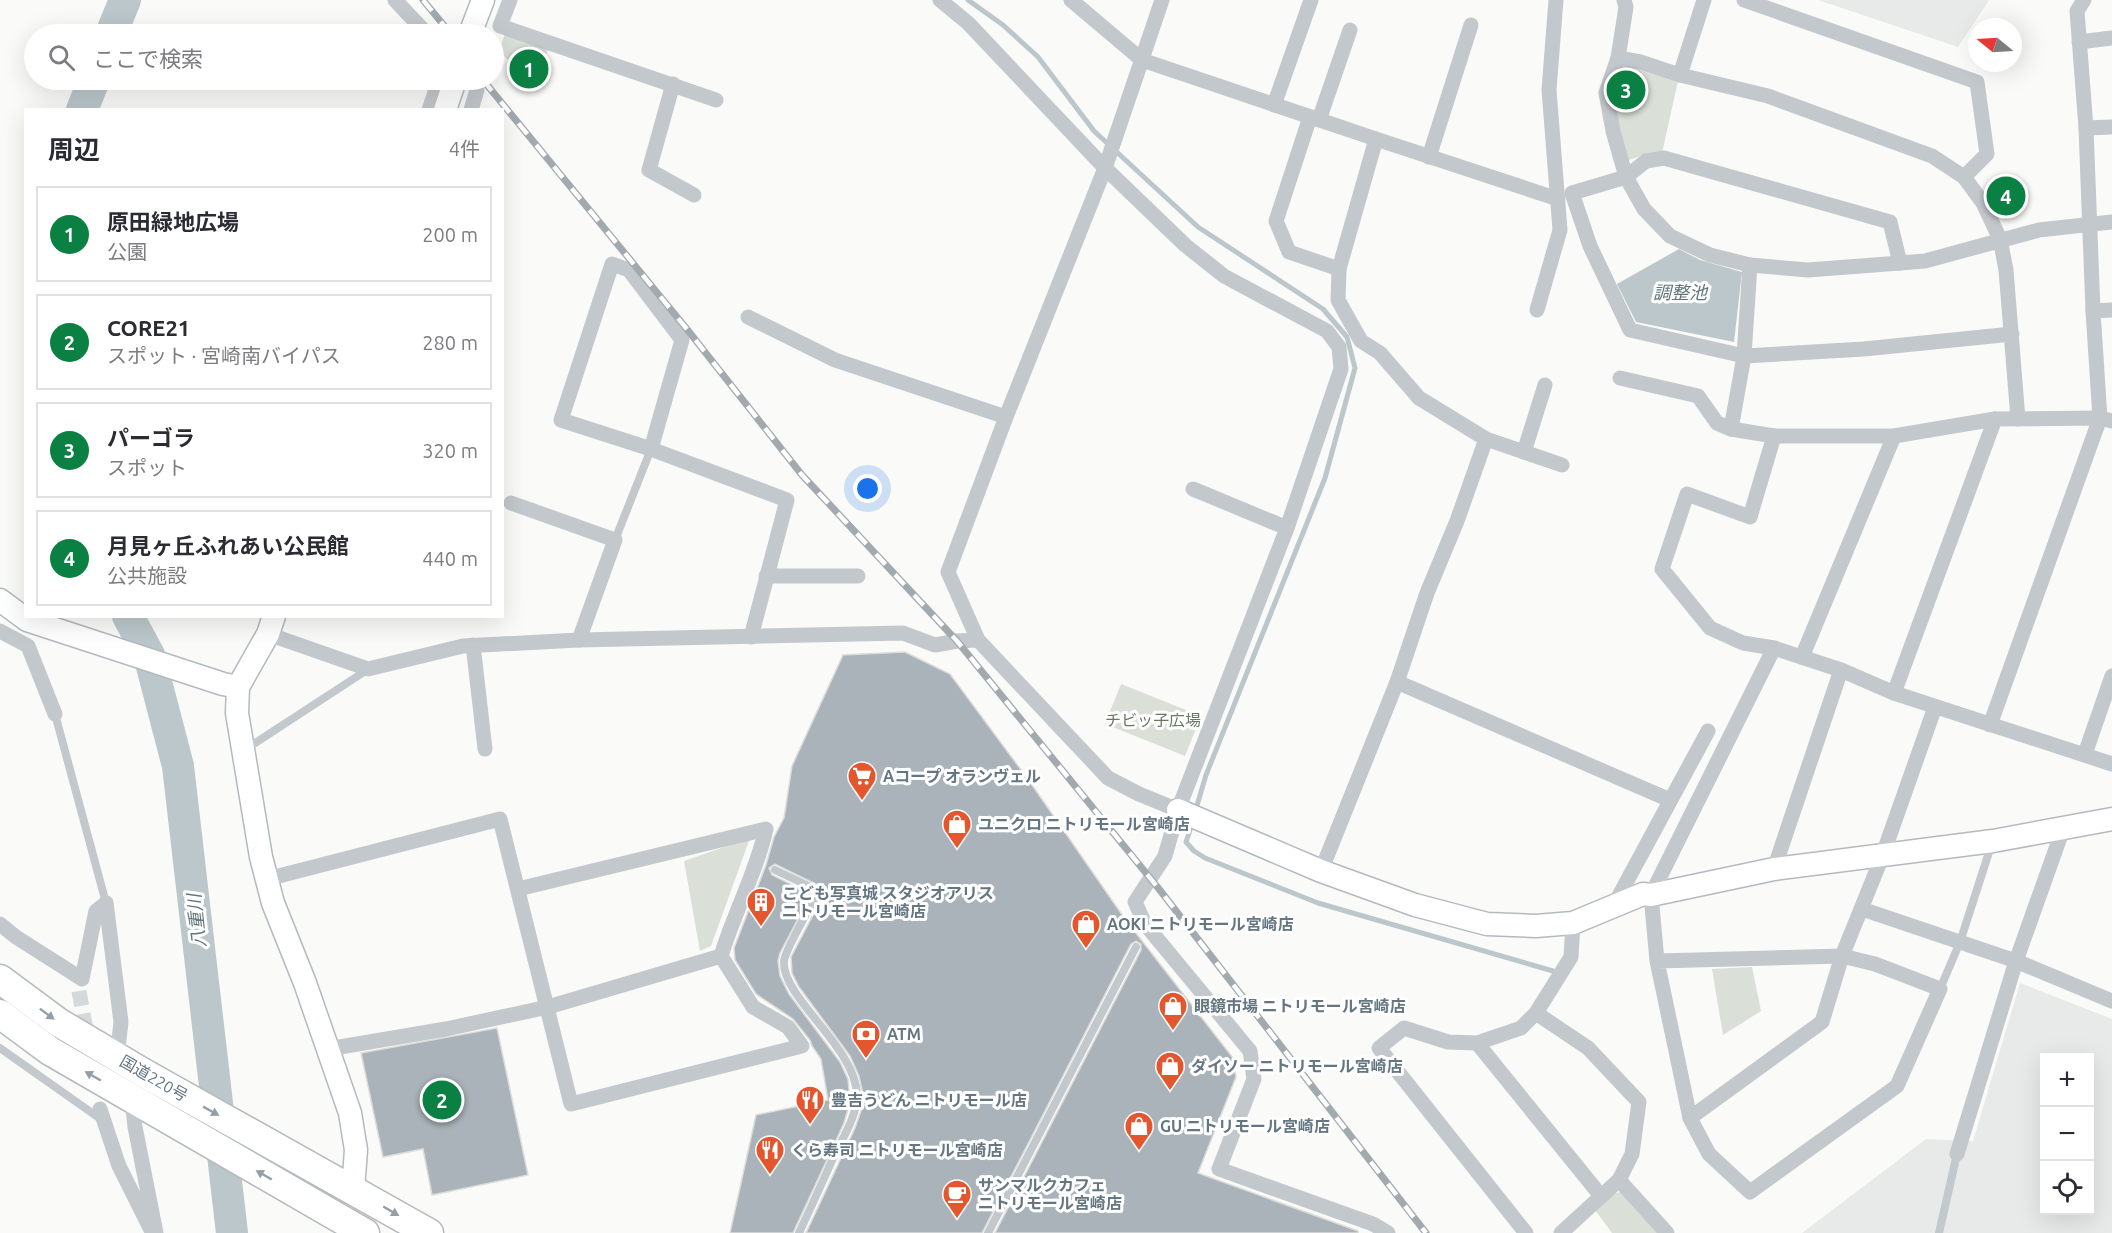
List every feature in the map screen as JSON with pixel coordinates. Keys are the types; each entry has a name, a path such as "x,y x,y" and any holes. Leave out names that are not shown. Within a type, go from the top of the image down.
{"highway":[{"name":"国道220号","path":"0,979 58,1022 142,1072 429,1233"},
{"name":"国道220号","path":"0,1014 50,1052 365,1233"}],"street":[{"path":"395,0 418,24"},
{"path":"474,24 483,0"},
{"path":"501,24 510,0"},
{"path":"940,0 968,23 1105,168 1185,245 1224,276 1327,331 1339,346 1341,369 1287,528 1178,810 1165,856 1135,902 1145,924 1250,1052 1254,1079 1219,1169 1373,1224 1388,1233"},
{"path":"1071,0 1142,60 1558,199"},
{"path":"1162,0 1105,168 1006,417 948,572 978,640 1108,778 1139,794 1321,871 1416,905 1487,924 1536,926 1573,923 1643,894 1651,895 1774,869 1993,842 2112,819"},
{"path":"1274,105 1311,0"},
{"path":"1537,310 1560,230 1549,90 1556,0"},
{"path":"1624,0 1626,7 1618,58 1606,93 1613,131 1626,177 1644,209 1670,236 1710,255 1750,265 1808,270 1925,261 2039,230 2112,222"},
{"path":"1680,75 1704,0"},
{"path":"1744,0 1977,82 1987,154 1964,177"},
{"path":"1990,725 2106,419 2093,311 2086,128 2077,11 2084,0"},
{"path":"1429,157 1470,25"},
{"path":"504,27 716,100"},
{"path":"1339,269 1289,252 1276,221 1350,30"},
{"path":"2079,42 2112,38"},
{"path":"1618,58 1768,96 1932,156 1964,177 1983,203 2000,239 2006,270 2018,419"},
{"path":"673,84 649,170 694,195"},
{"path":"430,108 436,90"},
{"path":"446,108 452,90"},
{"path":"472,108 477,90"},
{"path":"2086,128 2112,127"},
{"path":"1376,139 1339,269 1338,300 1361,341 1380,353 1419,398 1486,439 1562,465"},
{"path":"1900,263 1890,222 1664,158 1653,158 1646,161 1626,177 1572,193 1590,246 1630,330 1744,356 1864,350 2012,334"},
{"path":"651,449 682,340 629,270 612,264 561,420 651,449 787,500 751,637"},
{"path":"1731,429 1744,356 1750,265"},
{"path":"2093,311 2112,310"},
{"path":"748,317 835,360 1006,417"},
{"path":"1620,378 1698,396 1717,423 1731,429 1774,436 1894,436 1995,419 2106,419"},
{"path":"1524,452 1545,385"},
{"path":"1894,693 1995,419"},
{"path":"1774,436 1750,517 1687,494 1662,569 1710,628 1743,643 1774,648 1802,657 1841,670 1894,693 2112,764"},
{"path":"1802,657 1894,436"},
{"path":"1321,871 1397,682 1427,593 1457,521 1486,439"},
{"path":"1193,489 1287,528"},
{"path":"511,503 615,540 579,640"},
{"path":"766,576 858,576"},
{"path":"3,608 27,620 230,686"},
{"path":"353,1189 356,1150 350,1113 273,903 261,857 237,713 230,686 271,625 368,669 473,645 579,640 903,633 935,645 978,640"},
{"path":"0,631 28,645 55,714"},
{"path":"473,645 485,749"},
{"path":"1657,961 1842,956 1875,964 1940,989 1897,1086 1750,1192 1709,1154 1690,1118 1657,961 1651,895 1774,648"},
{"path":"1774,869 1841,670"},
{"path":"2085,754 2112,676"},
{"path":"1397,682 1670,800"},
{"path":"1690,1118 1822,1022 1842,956 1882,856 1935,707"},
{"path":"1614,905 1708,731"},
{"path":"267,879 500,819 571,1104 802,1046 788,1027 753,1006 721,956"},
{"path":"518,889 766,829 760,853 732,921 721,956"},
{"path":"1957,1154 2016,961 2063,829"},
{"path":"0,924 80,985 96,911 106,903"},
{"path":"106,903 121,1022 117,1057"},
{"path":"1862,909 2016,961 2112,1000"},
{"path":"1526,1233 1379,1048 1404,1028 1448,1042 1477,1043 1521,1028 1536,1014 1571,957 1573,923"},
{"path":"328,1048 446,1029 548,1007 721,956"},
{"path":"1536,1014 1588,1048 1639,1102 1632,1154 1619,1180 1561,1233"},
{"path":"1477,1043 1601,1196"},
{"path":"138,1102 135,1127 155,1233"},
{"path":"102,1115 119,1166 155,1233"},
{"path":"1619,1180 1667,1233"}],"lane":[{"path":"1339,346 1361,341"},
{"path":"615,540 651,449"},
{"path":"243,751 368,669"},
{"path":"55,714 106,903"},
{"path":"1940,989 1960,942 1993,842"},
{"path":"775,870 819,891 784,959 785,972 792,986 838,1047 851,1071 857,1095 851,1120 799,1233"},
{"path":"988,1233 1136,947"},
{"path":"0,1047 102,1115"},
{"path":"1939,1233 1957,1154"}],"shaded area":[{"path":"1818,0 1989,0 1977,18 1968,18 1968,32 1958,47"},
{"path":"2020,983 2112,1019 2112,1233 1802,1233 1926,1139 1973,1141"}],"green space":[{"path":"505,34 548,49 534,89 504,56"},
{"path":"1618,66 1641,68 1678,81 1662,153 1650,153 1623,162 1610,88"},
{"name":"チビッ子広場","path":"1121,684 1201,716 1185,756 1105,724"},
{"path":"750,838 711,946 700,951 684,861"},
{"path":"1752,967 1761,1011 1723,1035 1712,969"},
{"path":"1620,1192 1660,1233 1612,1233 1595,1210 1613,1194"}],"water":[{"name":"調整池","path":"1679,249 1700,260 1742,272 1734,342 1636,322 1617,284"}],"building":[{"path":"2019,179 2021,212 1999,213 1993,201 1992,181"},
{"path":"905,652 950,674 1030,782 1125,919 1233,1058 1236,1077 1198,1173 1358,1231 1358,1233 995,1233 1141,950 1141,944 1136,941 1131,944 982,1233 806,1233 855,1128 861,1111 863,1094 859,1076 850,1056 799,987 792,973 791,957 824,894 824,888 775,864 769,868 772,875 811,894 780,953 778,961 780,976 789,994 840,1062 848,1079 850,1102 844,1123 793,1233 730,1233 756,1115 828,1100 821,1059 810,1040 793,1019 756,994 735,960 734,948 766,865 774,837 784,818 792,766 843,655"},
{"path":"497,1028 528,1175 432,1195 423,1149 383,1157 361,1053"}],"waterway":[{"name":"八重川","path":"115,24 125,0"},
{"path":"968,0 1003,25 1038,57 1094,131 1198,227 1323,309 1347,337 1355,368 1325,478 1206,775 1195,812"},
{"name":"八重川","path":"83,108 90,90"},
{"name":"八重川","path":"129,618 149,655 178,766 232,1233"},
{"path":"1193,821 1186,842 1205,858 1318,903 1553,971"}],"tunnel":[{"path":"79,991 88,1041"}],"railway":[{"path":"423,0 443,24"},
{"path":"491,90 686,328 802,475 957,641 1159,889 1426,1233"}],"place":[{"name":"原田緑地広場","path":"529,69"},
{"name":"パーゴラ","path":"1626,90"},
{"name":"月見ヶ丘ふれあい公民館","path":"2006,196"},
{"name":"Aコープ オランヴェル","path":"862,802"},
{"name":"ユニクロ ニトリモール宮崎店","path":"957,850"},
{"name":"こども写真城 スタジオアリス ニトリモール宮崎店","path":"761,928"},
{"name":"AOKI ニトリモール宮崎店","path":"1086,950"},
{"name":"眼鏡市場 ニトリモール宮崎店","path":"1173,1032"},
{"name":"ATM","path":"866,1060"},
{"name":"ダイソー ニトリモール宮崎店","path":"1170,1092"},
{"name":"CORE21","path":"442,1100"},
{"name":"豊吉うどん ニトリモール店","path":"810,1126"},
{"name":"GU ニトリモール宮崎店","path":"1139,1152"},
{"name":"くら寿司 ニトリモール宮崎店","path":"770,1176"},
{"name":"サンマルクカフェ ニトリモール宮崎店","path":"957,1220"}]}
